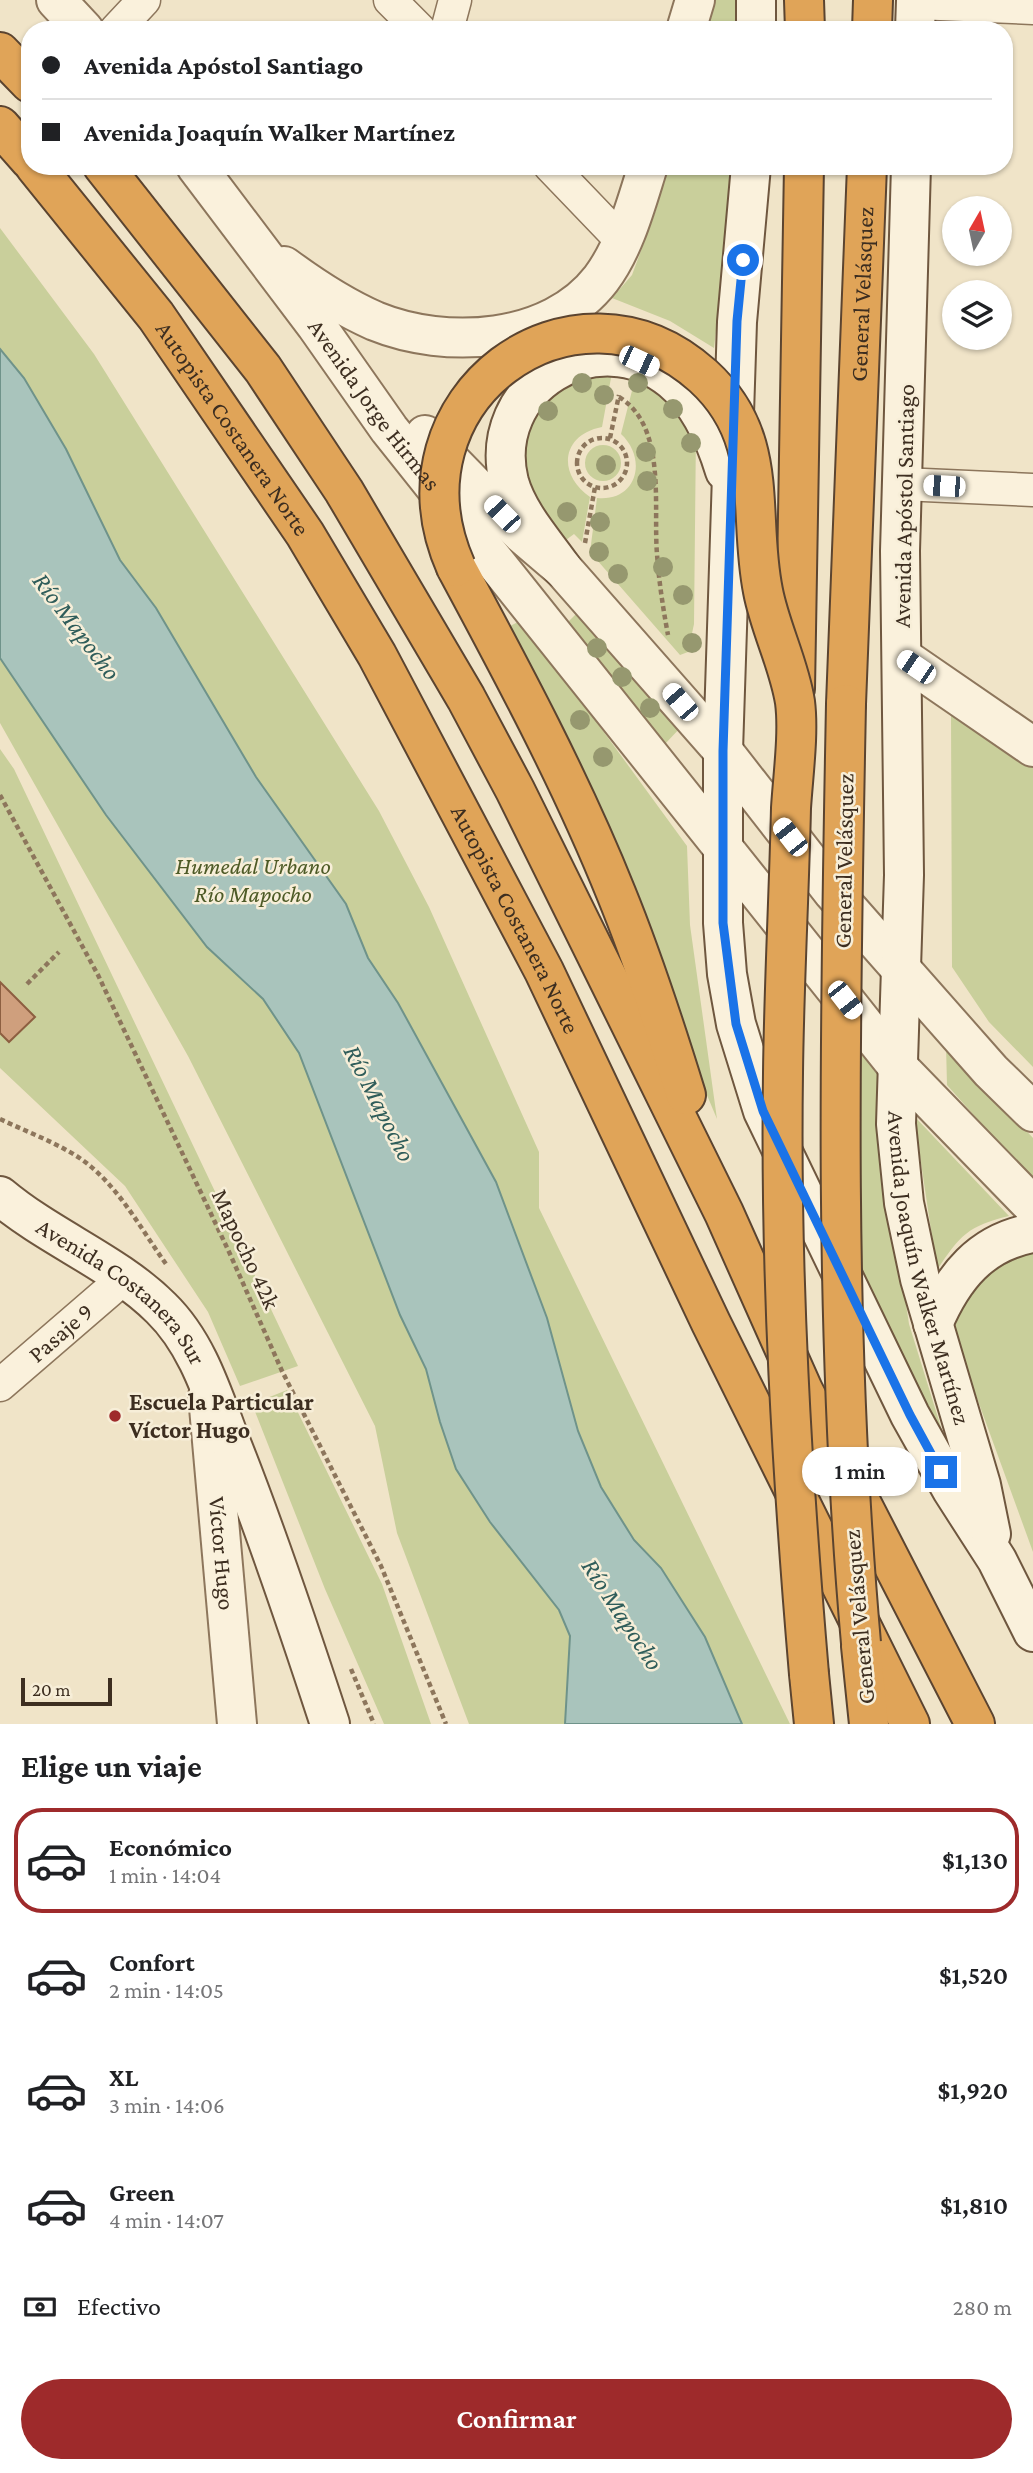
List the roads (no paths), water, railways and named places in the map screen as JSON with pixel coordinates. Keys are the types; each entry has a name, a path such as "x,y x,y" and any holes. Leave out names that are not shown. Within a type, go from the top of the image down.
{"highway":[{"path":"804,0 804,21"},
{"path":"872,21 873,0"},
{"path":"0,52 21,74"},
{"path":"0,127 21,150"},
{"name":"Autopista Costanera Norte","path":"42,175 156,316 305,534 377,655 544,971 711,1323 910,1724"},
{"path":"110,175 263,369 384,557 515,790 724,1213 803,1390 975,1724"},
{"path":"803,175 795,702 783,1073 783,1267 789,1426 814,1724"},
{"name":"General Velásquez","path":"867,175 846,704 841,1035 842,1344 849,1514 869,1724"},
{"path":"724,1213 646,972 616,891 562,771 445,543 439,517 439,477 447,439 473,393 513,358 560,339 611,336 660,349 693,368 720,395 749,449 754,472 761,582 795,702"}],"main road":[{"path":"56,0 76,21"},
{"path":"689,21 695,0"},
{"path":"756,0 756,21"},
{"path":"203,175 316,325"},
{"path":"251,242 301,279 373,320 411,331 461,337 528,327 565,311 601,279 622,241 645,175"},
{"path":"723,751 737,321 750,175"},
{"name":"Avenida Apóstol Santiago","path":"902,972 902,484 911,175"},
{"name":"Avenida Jorge Hirmas","path":"316,325 521,533 562,568 723,751 833,892 902,972 991,1072 1033,1112"},
{"name":"Avenida Jorge Hirmas","path":"316,325 389,429 897,1066 1033,1206"},
{"path":"562,568 517,502 506,464 508,435 518,408 543,378 560,367 599,356 626,358 657,369 674,381 706,423 731,491"},
{"path":"902,657 1033,747"},
{"name":"Avenida Joaquín Walker Martínez","path":"723,751 722,845 727,974 746,1062 763,1111 910,1415 952,1490 997,1560 1033,1632"},
{"name":"Avenida Joaquín Walker Martínez","path":"902,972 896,1124 904,1203 933,1324 981,1485 997,1560"},
{"name":"Avenida Costanera Sur","path":"0,1196 54,1236 123,1279 161,1308 177,1325 199,1361 277,1560 330,1724"},
{"path":"933,1324 948,1292 978,1256 1004,1241 1033,1233"},
{"name":"Víctor Hugo","path":"206,1380 237,1724"}],"street":[{"path":"124,21 144,0"},
{"path":"390,0 411,21"},
{"path":"449,21 455,0"},
{"path":"915,11 1033,8"},
{"path":"559,175 622,241"},
{"path":"902,484 1033,490"},
{"name":"Pasaje 9","path":"0,1385 123,1279"}],"water":[{"name":"Río Mapocho","path":"0,349 24,378 66,449 120,560 156,608 256,777 346,904 368,958 398,1003 496,1182 547,1318 578,1431 601,1487 634,1540 661,1568 705,1637 742,1724 565,1724 570,1636 559,1610 490,1522 456,1469 426,1369 400,1315 299,1053 263,999 207,947 106,815 0,658"}],"place":[{"name":"Escuela Particular Víctor Hugo","path":"115,1416"}],"park label":[{"name":"Humedal Urbano Río Mapocho","path":"253,880"}]}
